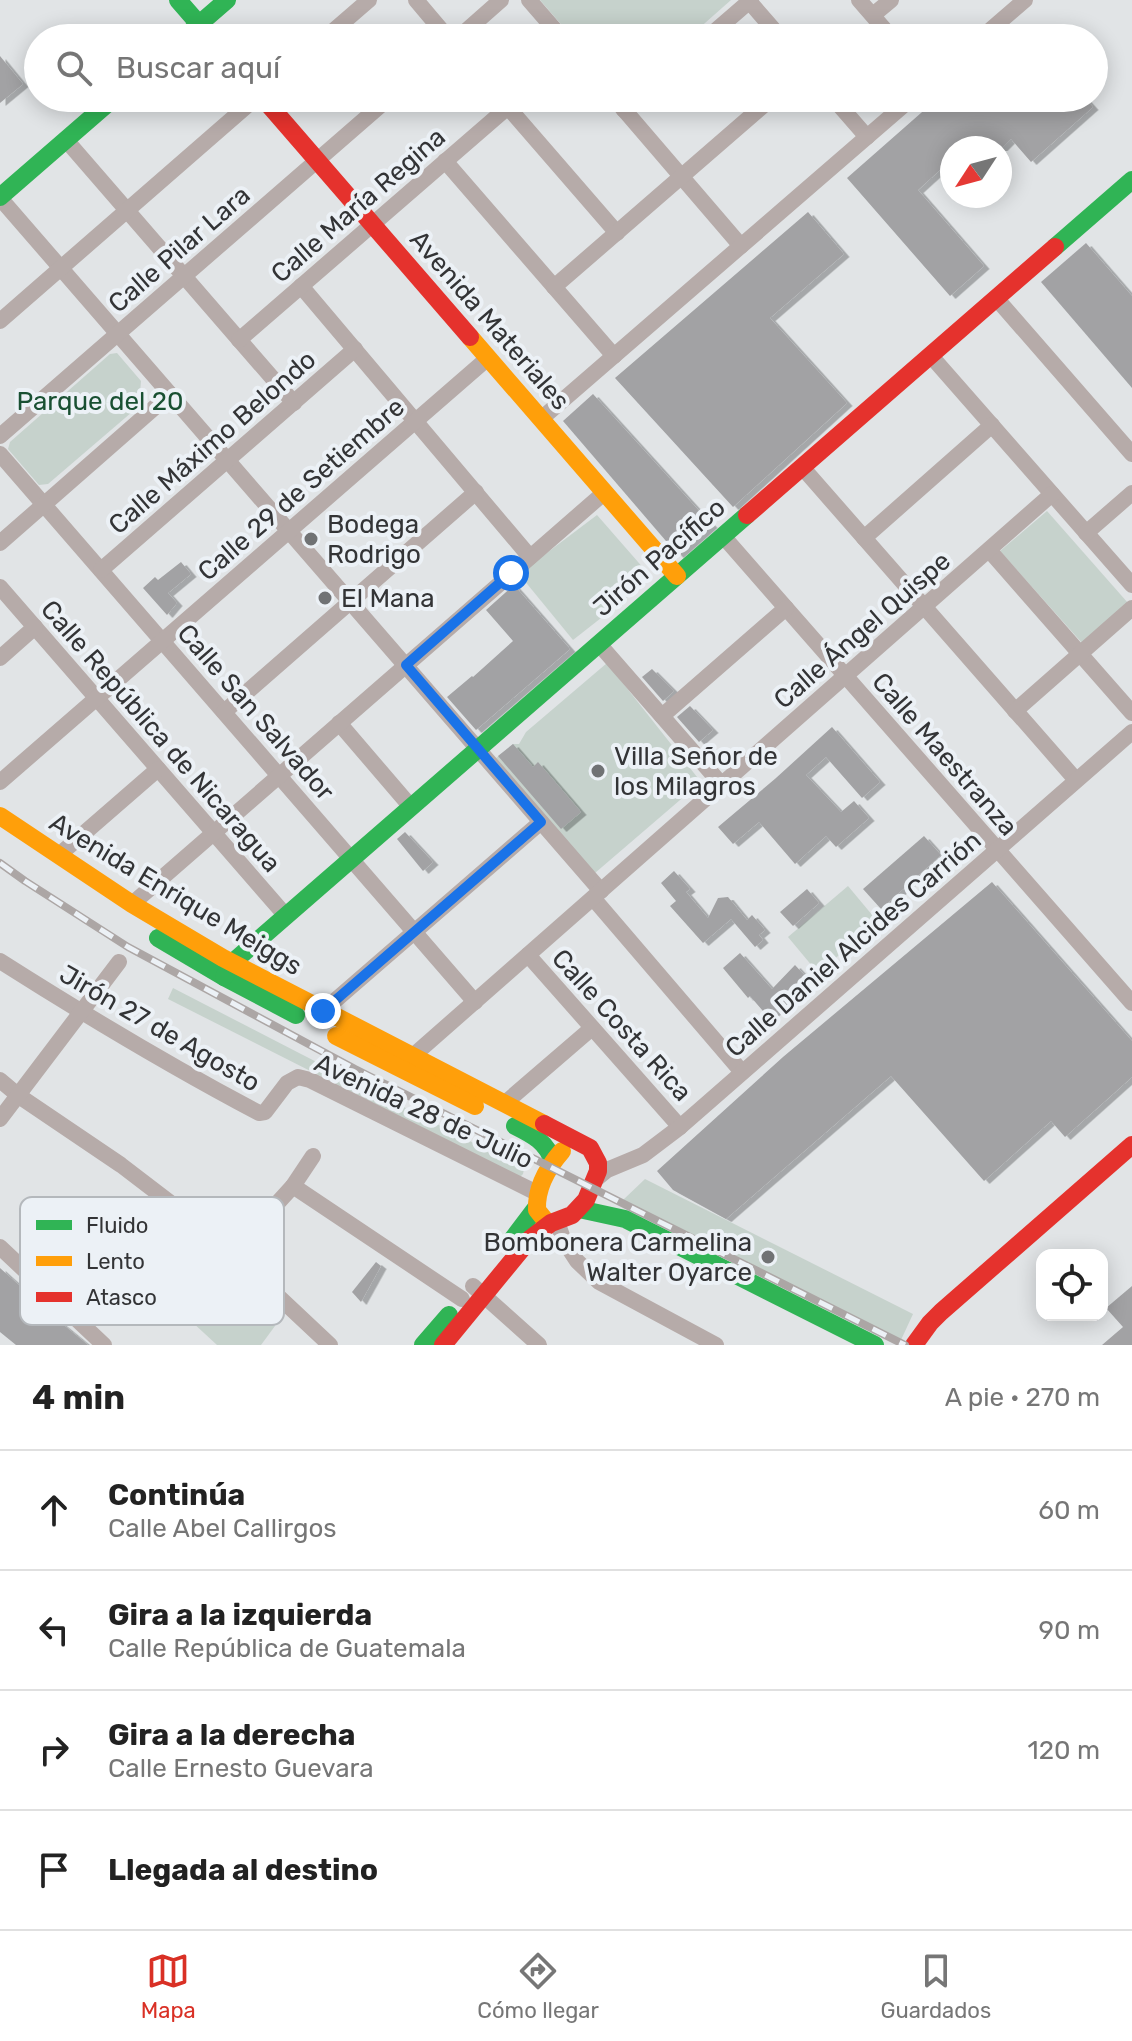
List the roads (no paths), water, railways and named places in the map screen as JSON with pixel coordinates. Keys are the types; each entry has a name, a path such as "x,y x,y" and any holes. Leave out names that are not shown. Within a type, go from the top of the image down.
{"street":[{"path":"178,0 199,24"},
{"path":"210,24 227,0"},
{"path":"341,24 369,0"},
{"path":"416,0 436,24"},
{"path":"474,24 501,0"},
{"path":"529,0 550,24"},
{"path":"722,24 749,0 769,24"},
{"path":"859,0 880,24"},
{"path":"873,15 891,0"},
{"path":"997,24 1025,0"},
{"path":"98,112 0,198 541,822 742,1072"},
{"path":"0,321 240,112"},
{"name":"Avenida Materiales","path":"275,112 677,576"},
{"name":"Calle Pilar Lara","path":"0,436 373,112"},
{"name":"Calle María Regina","path":"239,340 445,161 494,112"},
{"path":"513,112 617,233"},
{"path":"626,112 741,246"},
{"path":"554,287 756,112"},
{"path":"845,112 867,137"},
{"path":"541,419 896,112"},
{"path":"66,140 294,403"},
{"path":"445,161 614,356"},
{"name":"Jirón Pacífico","path":"228,970 286,916 1132,180"},
{"path":"301,286 530,557"},
{"path":"996,298 1132,454"},
{"name":"Calle Máximo Belondo","path":"101,570 355,349"},
{"path":"931,356 1132,585"},
{"name":"Calle 29 de Setiembre","path":"0,782 488,358"},
{"path":"0,543 170,394"},
{"path":"864,538 992,425"},
{"name":"Calle San Salvador","path":"0,454 475,1002"},
{"path":"802,467 1076,780"},
{"path":"224,712 476,492"},
{"path":"132,904 605,492"},
{"path":"1086,533 1132,493"},
{"name":"Calle Ángel Quispe","path":"414,1055 1052,494"},
{"name":"Calle Maestranza","path":"723,536 1132,1003"},
{"path":"989,550 1132,713"},
{"name":"Calle República de Nicaragua","path":"0,587 286,916"},
{"path":"662,716 786,608"},
{"path":"1015,711 1132,608"},
{"path":"0,658 35,627"},
{"path":"599,644 722,785"},
{"path":"339,723 411,807"},
{"name":"Calle Daniel Alcides Carrión","path":"594,1184 607,1170 643,1155 680,1127 1132,732"},
{"path":"59,855 158,769"},
{"name":"Avenida Enrique Meiggs","path":"0,816 228,970 414,1055 505,1103 544,1132"},
{"path":"323,1011 541,822"},
{"name":"Avenida Enrique Meiggs","path":"0,831 141,928 544,1132 583,1144"},
{"name":"Calle Costa Rica","path":"528,955 680,1127"},
{"name":"Jirón 27 de Agosto","path":"0,961 179,1071 259,1113 265,1112 287,1083"},
{"path":"0,1119 119,962"},
{"path":"505,1103 592,1028"},
{"name":"Avenida 28 de Julio","path":"287,1083 298,1077 310,1080 538,1201"},
{"path":"0,1080 162,1197"},
{"path":"544,1132 553,1162"},
{"path":"423,1345 473,1293 530,1239 579,1209 598,1171 595,1155 583,1144 568,1146 553,1162 538,1201 473,1293 443,1345"},
{"path":"914,1345 941,1312 1132,1145"},
{"path":"283,1197 313,1156"},
{"path":"594,1184 598,1198 625,1219 875,1345"},
{"path":"293,1186 473,1293 539,1345"},
{"path":"538,1201 542,1218 554,1222 577,1261 599,1282 716,1345"},
{"path":"579,1209 625,1219"},
{"path":"0,1247 20,1266"},
{"path":"284,1302 330,1345"},
{"path":"83,1325 104,1345"}],"railway":[{"path":"0,863 128,947 355,1069 905,1345"}],"place":[{"name":"Bodega Rodrigo","path":"311,539"},
{"name":"El Mana","path":"325,598"},
{"name":"Villa Señor de los Milagros","path":"598,771"},
{"name":"Bombonera Carmelina Walter Oyarce","path":"768,1257"}],"park label":[{"name":"Parque del 20","path":"100,401"}]}
